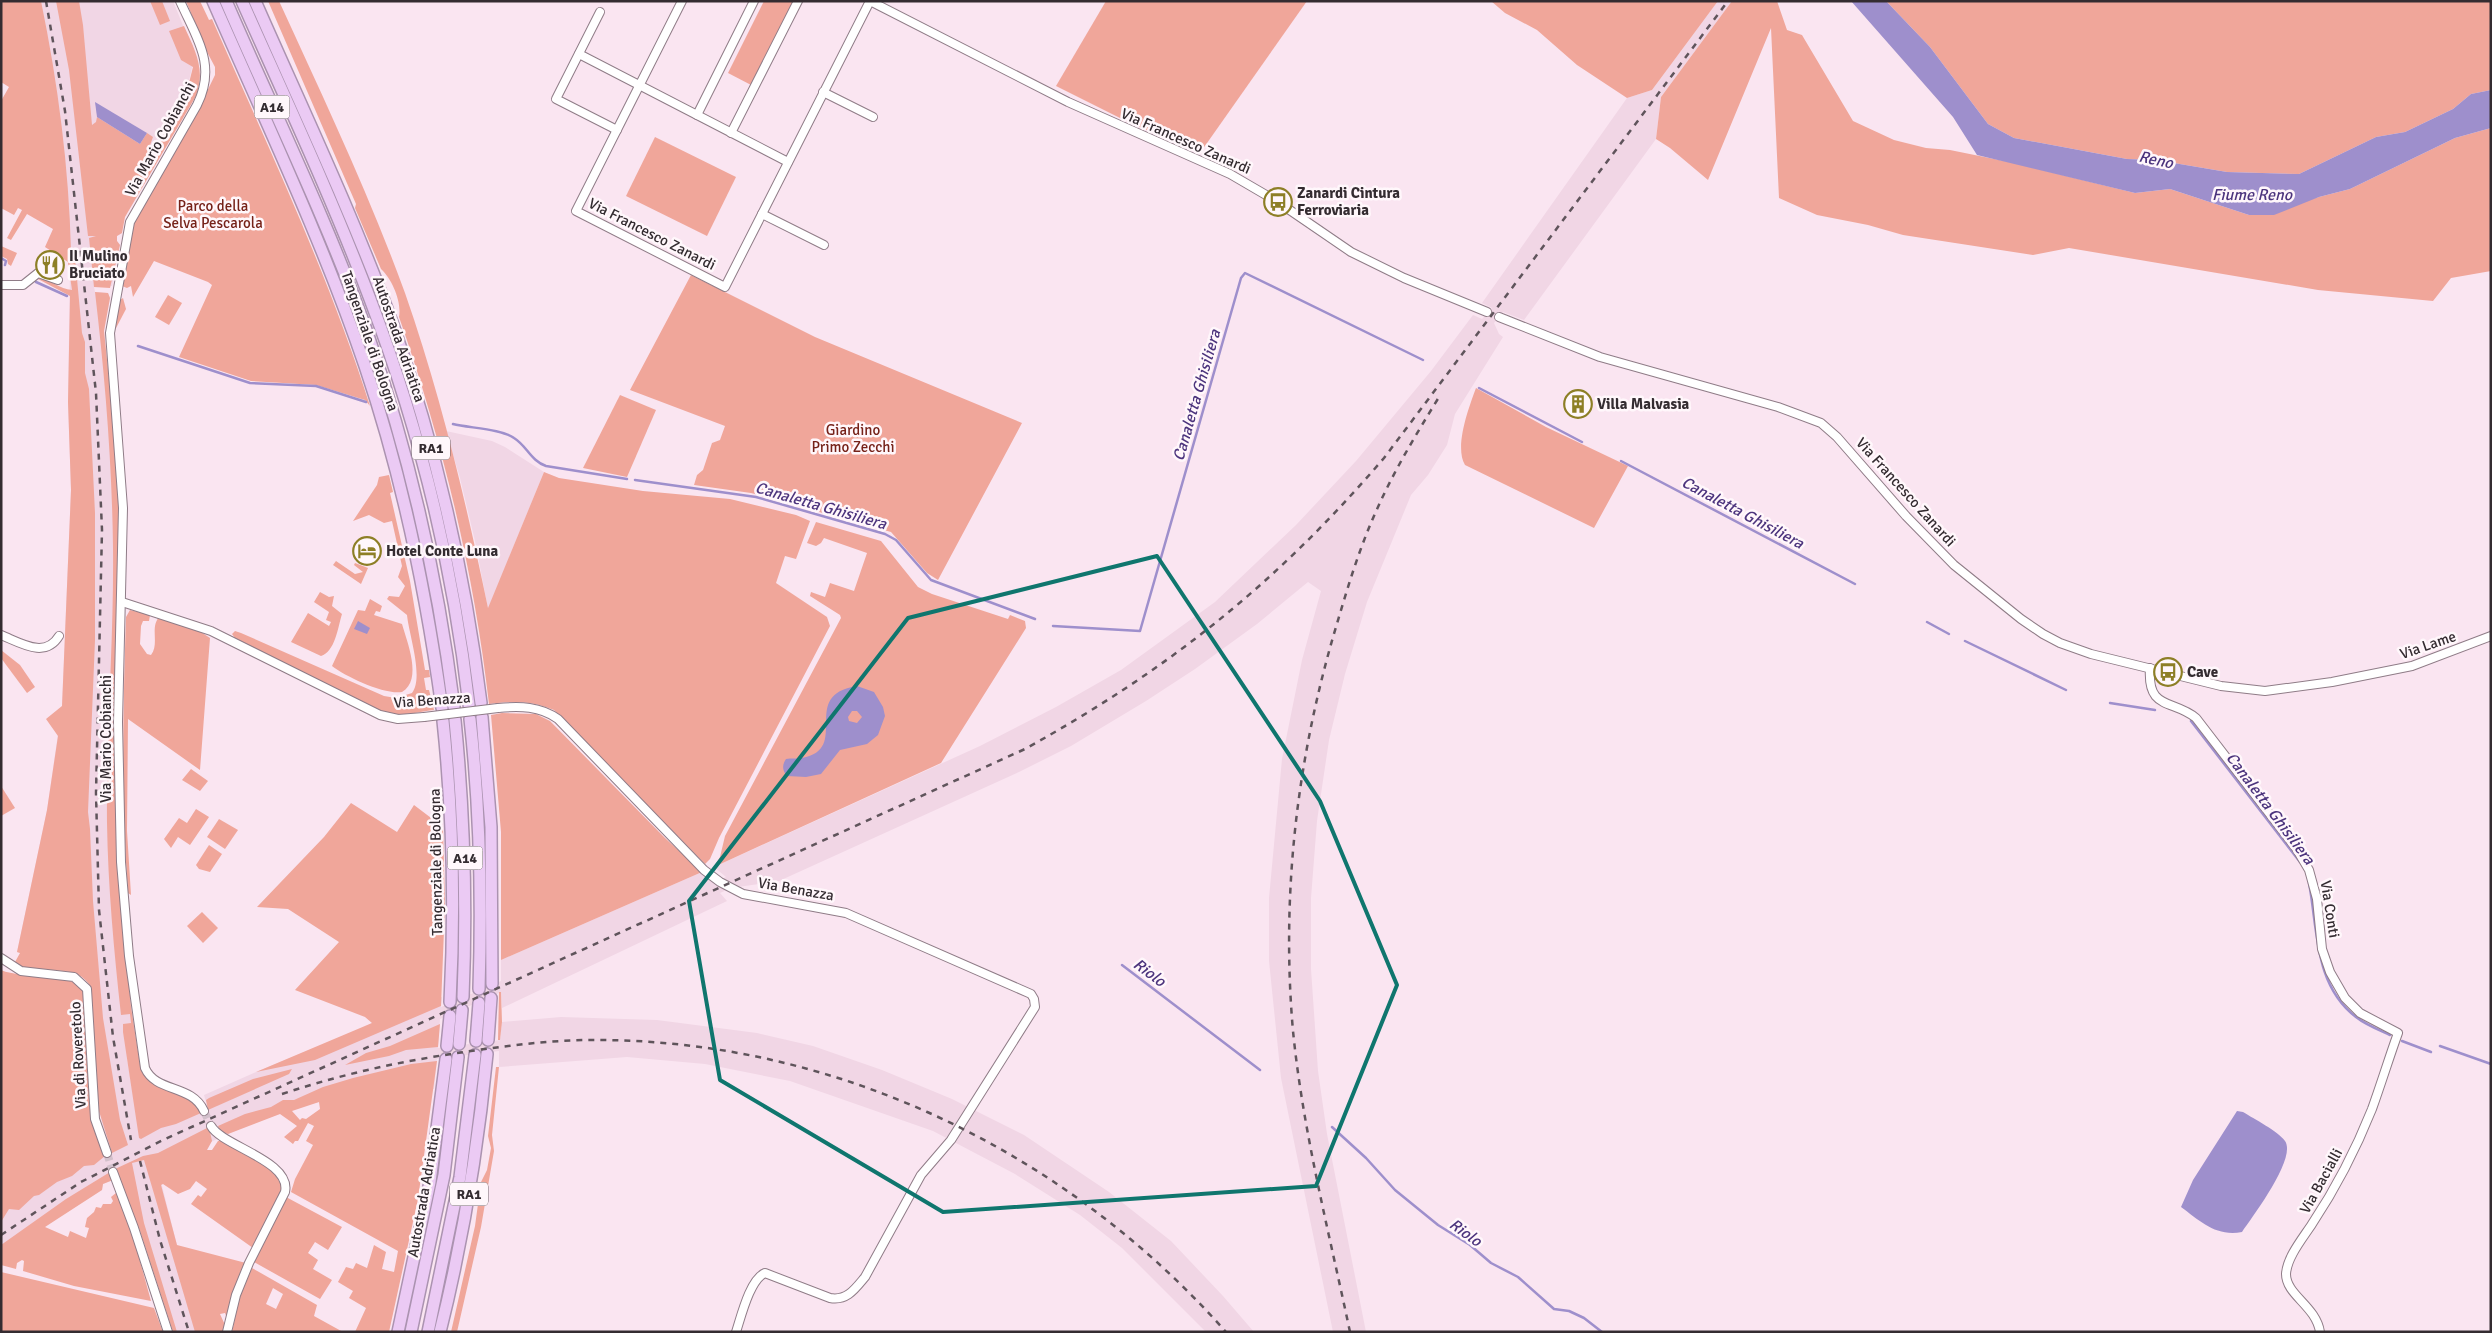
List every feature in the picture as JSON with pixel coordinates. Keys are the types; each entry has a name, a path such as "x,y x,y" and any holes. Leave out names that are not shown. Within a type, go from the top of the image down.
{"highway":[{"name":"Tangenziale di Bologna","path":"213,1 325,258 374,394 396,468 416,549 442,708"},
{"name":"Autostrada Adriatica","path":"226,1 332,245 376,360 405,456 422,522 439,606 454,707"},
{"name":"Autostrada Adriatica","path":"242,1 350,247 396,373 422,457 446,561 469,705"},
{"name":"Tangenziale di Bologna","path":"255,1 357,233 405,362 428,438 456,551 481,703"},
{"path":"482,717 491,826 492,984"},
{"name":"A14","path":"470,719 477,786 481,884 480,989"},
{"name":"A14","path":"456,720 464,840 465,930 463,997"},
{"name":"Tangenziale di Bologna","path":"443,722 453,860 453,932 450,1002"},
{"path":"488,1040 491,998"},
{"path":"476,1041 479,1003"},
{"path":"460,1044 462,1010"},
{"path":"447,1046 450,1016"},
{"name":"RA1","path":"440,1332 466,1210 481,1116 487,1054"},
{"name":"Autostrada Adriatica","path":"428,1332 460,1177 475,1055"},
{"name":"Autostrada Adriatica","path":"411,1332 444,1175 458,1057"},
{"name":"RA1","path":"398,1332 430,1182 446,1059"}],"street":[{"name":"Via Mario Cobianchi","path":"180,1 205,61 205,87 191,117 130,222 110,333 122,480 122,602 118,722 121,862 129,956 144,1064 154,1080 195,1098 204,1111"},
{"name":"Via Francesco Zanardi","path":"682,1 576,211 725,286 870,1 1068,102 1230,174 1278,202 1351,252 1404,278 1487,312"},
{"path":"697,115 754,1"},
{"path":"731,133 798,1"},
{"path":"600,12 556,99 617,130"},
{"path":"579,54 788,162"},
{"path":"823,92 873,117"},
{"path":"762,214 824,245"},
{"path":"1,285 23,285 38,273 58,280"},
{"name":"Via Francesco Zanardi","path":"1499,317 1600,357 1778,407 1821,423 1837,437 1906,516 1954,565 2021,619 2060,643 2091,654 2221,686 2265,690 2294,688 2373,675"},
{"name":"Via Benazza","path":"122,602 211,631 380,715 398,719 498,708 537,708 558,719 704,870 734,890 743,894 846,913 1031,994 1034,998 1035,1007 952,1140 921,1175 878,1253 853,1291 842,1298 830,1298 765,1273 758,1277 753,1285 736,1332"},
{"path":"1,635 36,649 51,645 59,636"},
{"name":"Via Lame","path":"2373,675 2412,666 2491,636"},
{"name":"Via Conti","path":"2150,668 2149,682 2153,692 2163,703 2188,712 2196,718 2296,848 2309,870 2316,899 2322,949 2330,972 2345,998 2360,1013 2398,1033"},
{"name":"Via di Roveretolo","path":"1,958 21,971 74,977 87,989 95,1115 107,1153"},
{"name":"Via Bacialli","path":"2320,1332 2315,1315 2290,1289 2287,1282 2287,1268 2295,1251 2338,1181 2355,1146 2398,1033"},
{"path":"211,1126 217,1134 261,1159 282,1176 286,1184 285,1192 242,1280 226,1332"},
{"path":"113,1172 134,1228 168,1332"}],"highlighted area":[{"path":"1157,556 1320,801 1397,985 1316,1186 943,1212 720,1080 689,901 908,618"}],"shaded area":[{"path":"23,1 173,1 195,55 184,103 178,119 122,218 122,233 117,236 117,241 120,245 112,286 94,287 95,292 108,293 110,298 104,331 115,437 118,863 135,1030 127,1058 138,1123 201,1113 208,1109 204,1095 256,1072 363,1028 377,1020 442,997 441,1007 501,981 501,960 702,872 715,882 726,877 714,867 980,746 1056,707 1121,670 1215,602 1296,525 1356,461 1431,371 1473,315 1482,319 1492,308 1482,303 1627,98 1652,90 1718,1 1732,1 1661,97 1656,139 1524,320 1503,312 1494,323 1499,334 1503,337 1455,414 1447,445 1428,475 1411,495 1367,602 1345,674 1329,740 1317,821 1311,898 1311,969 1318,1071 1327,1134 1366,1332 1333,1332 1281,1078 1269,961 1269,898 1282,759 1302,660 1321,591 1308,582 1257,624 1195,669 1071,746 1019,772 779,881 731,888 720,893 727,901 502,1008 501,992 440,1019 438,1048 500,1040 502,1022 561,1017 657,1020 757,1033 813,1046 882,1070 952,1099 1024,1135 1109,1192 1171,1241 1254,1332 1206,1332 1122,1248 1080,1215 1015,1174 933,1131 790,1081 705,1064 627,1057 499,1067 499,1051 437,1059 434,1089 356,1093 303,1106 253,1123 157,1166 177,1245 203,1332 173,1332 140,1231 116,1172 113,1180 103,1184 102,1190 1,1257 1,1197 100,1146 104,1154 110,1153 99,1111 92,990 87,979 81,971 17,952 47,810 62,706 71,490 68,402 70,272"},
{"path":"446,431 492,441 505,447 544,472 488,609 475,541 460,478"}],"green space":[{"path":"1,1 41,1 53,63 62,126 68,188 71,251 75,257 82,333 85,342 85,373 89,389 95,513 95,640 88,812 103,1018 120,1120 128,1145 112,1153 99,1111 91,987 84,978 66,971 34,970 15,962 20,953 17,952 47,810 58,736 46,719 62,706 71,490 68,402 70,296 38,279 47,280 72,290 68,262 45,247 53,229 27,214 11,240 7,238 22,210 18,208 14,215 1,208 1,101 9,87 1,82"},
{"path":"56,1 79,1 92,125 96,122 97,117 140,144 147,133 153,137 149,148 153,149 162,140 169,138 182,111 193,67 181,60 169,31 184,26 198,60 200,77 196,96 125,217 122,233 117,236 117,241 120,245 110,288 94,287 89,238 96,236 88,236 69,70"},
{"path":"150,1 162,1 170,21 160,25"},
{"name":"Parco della Selva Pescarola","path":"186,1 200,1 209,20 212,19 316,259 370,406 365,400 316,385 251,381 179,357 212,285 208,282 154,261 133,297 131,286 127,288 122,286 132,228 138,213 194,118 215,75 215,67"},
{"path":"268,1 279,1 361,182 405,293 452,449 488,608 544,472 559,478 643,491 730,499 796,515 810,521 796,559 785,556 776,583 827,617 830,626 719,838 710,859 705,864 554,710 537,704 522,702 489,704 483,655 466,557 430,412 399,317 398,298 389,279 381,269 355,208 356,204"},
{"path":"764,1 796,1 753,86 728,73"},
{"path":"1106,1 1307,1 1200,153 1128,122 1056,86"},
{"path":"1491,1 1718,1 1652,90 1627,98 1577,65 1537,30 1505,13"},
{"path":"1732,1 1777,1 1787,30 1802,35 1853,121 1894,140 1926,148 1950,150 2014,163 2135,193 2170,189 2249,215 2350,189 2455,138 2491,128 2491,271 2451,278 2433,301 2318,290 2069,248 2033,255 1903,235 1868,225 1817,215 1779,198 1771,28 1708,180 1670,148 1656,139 1661,97"},
{"path":"1886,1 2491,1 2491,90 2471,94 2453,109 2405,132 2376,137 2299,174 2227,172 2156,160 2127,159 2014,138 1988,124 1930,47"},
{"path":"655,137 736,177 707,236 626,196"},
{"path":"1,246 17,253 11,266 8,264 7,259 1,256"},
{"name":"Giardino Primo Zecchi","path":"691,275 815,337 1022,423 938,580 927,573 891,532 751,493 694,485 697,475 703,470 712,443 720,440 725,426 630,390"},
{"path":"95,292 108,293 110,298 104,331 115,437 119,517 118,863 131,1007 140,1064 145,1076 154,1084 194,1102 201,1113 176,1124 161,1128 141,1139 139,1138 123,1032 123,1024 131,1023 130,1014 121,1015 109,871 107,789 113,548 107,420"},
{"path":"168,295 182,303 169,325 155,317"},
{"path":"123,298 126,309 115,330 120,300"},
{"path":"1476,388 1546,427 1628,466 1594,528 1465,465 1461,448 1462,438"},
{"path":"620,395 656,410 627,477 583,468"},
{"path":"389,475 393,492 390,493 410,581 425,670 429,670 430,677 424,678 426,690 429,690 434,710 408,714 381,711 252,647 235,638 232,634 235,631 241,633 384,696 396,698 412,693 417,677 407,615 387,599 389,596 399,597 405,586 398,577 402,566 392,521 384,523 369,515 353,521 377,485 379,477"},
{"path":"816,522 881,541 918,587 932,594 1008,619 1010,615 1025,621 1026,628 941,763 714,867 720,857 725,836 841,618 840,615 810,596 811,592 825,597 830,583 854,591 867,553 824,538 816,546 807,543"},
{"path":"336,561 355,574 363,572 354,565 355,563 368,568 361,584 333,565"},
{"path":"320,592 329,597 334,596 332,606 342,614 330,650 321,656 291,642 308,613 329,626 331,622 326,620 329,612 314,602"},
{"path":"370,599 382,606 380,612 376,611 374,615 402,624 410,650 413,670 412,679 402,692 376,688 346,675 332,666 358,610 365,611"},
{"path":"130,610 150,615 149,621 143,621 141,626 140,644 147,654 151,655 154,650 155,625 160,616 198,630 210,638 200,770 128,719 127,831 131,895 128,893 124,824 123,755 126,617"},
{"path":"1,650 20,665 35,687 27,693 1,658"},
{"path":"502,713 536,714 550,721 665,838 702,872 501,960 501,832 491,715"},
{"path":"191,769 208,781 200,791 182,780"},
{"path":"1,786 15,808 1,816"},
{"path":"351,803 397,832 414,805 443,827 445,904 441,1006 315,1060 256,1072 372,1023 365,1017 295,990 339,942 288,909 257,907 324,837"},
{"path":"196,809 209,817 190,845 178,837 171,848 164,839 179,818 187,823"},
{"path":"219,819 238,830 225,849 207,837"},
{"path":"209,845 222,854 210,872 199,869 196,865"},
{"path":"202,912 218,928 203,943 187,926"},
{"path":"1,970 10,973 69,980 78,985 84,992 91,1114 95,1132 105,1156 94,1165 84,1166 72,1176 57,1182 39,1195 34,1196 19,1210 9,1209 1,1222"},
{"path":"499,992 501,992 502,1022 500,1040 498,1040"},
{"path":"440,1024 438,1047 406,1050 389,1056 345,1065 366,1053 390,1046"},
{"path":"437,1061 418,1199 389,1332 355,1332 366,1308 349,1298 353,1291 338,1282 346,1267 353,1269 356,1263 367,1268 374,1245 386,1252 382,1269 394,1272 398,1251 291,1192 295,1179 313,1145 306,1141 314,1126 308,1123 298,1141 295,1141 293,1144 284,1137 297,1126 280,1114 228,1134 220,1131 218,1126 245,1114 271,1107 283,1100 294,1100 323,1087 411,1064","holes":["319,1102 320,1109 306,1119 302,1118 300,1120 292,1111"]},
{"path":"496,1067 499,1067 492,1135 494,1151 481,1227 457,1332 451,1332 475,1226 481,1182 487,1170 491,1148 488,1136"},
{"path":"292,1069 289,1074 208,1110 206,1100 209,1098 253,1079"},
{"path":"209,1127 212,1141 207,1150 212,1150 218,1141 224,1141 271,1170 280,1179 282,1191 253,1248 191,1204 198,1195 201,1197 207,1189 196,1181 190,1189 178,1194 163,1184 161,1185 177,1245 246,1263 227,1318 225,1313 220,1314 225,1325 223,1332 195,1332 144,1160 132,1163 144,1223 177,1332 173,1332 140,1231 116,1172 113,1180 103,1184 102,1190 45,1227 68,1237 70,1231 86,1238 89,1228 85,1227 87,1218 94,1212 96,1207 101,1208 103,1204 111,1204 113,1201 111,1197 116,1193 132,1232 151,1301 74,1286 23,1271 24,1261 22,1260 17,1263 16,1269 1,1265 1,1245 66,1199 115,1169 143,1156 158,1153"},
{"path":"286,1197 342,1227 328,1250 315,1242 308,1253 318,1260 313,1269 332,1280 320,1299 254,1262"},
{"path":"252,1268 317,1305 314,1316 343,1332 232,1332 240,1295","holes":["273,1288 283,1294 276,1309 266,1304"]},
{"path":"1,1272 154,1308 163,1332 1,1332"}],"water":[{"name":"Fiume Reno","path":"1851,1 1886,1 1930,47 1988,124 2014,138 2127,159 2156,160 2227,172 2299,174 2376,137 2405,132 2453,109 2471,94 2491,90 2491,128 2455,138 2350,189 2319,197 2274,215 2249,215 2170,189 2135,193 1977,155 1953,117"},
{"path":"95,102 147,133 140,144 97,117"},
{"path":"358,621 370,628 367,634 354,629"},
{"path":"857,686 874,692 883,707 885,716 878,735 867,744 840,750 821,774 806,777 787,776 783,768 786,759 802,758 816,753 823,744 826,734 827,710 831,700 840,691","holes":["852,711 857,711 862,717 857,723 849,721 848,717"]},
{"path":"2237,1111 2243,1112 2277,1133 2285,1141 2287,1149 2280,1173 2264,1201 2242,1232 2233,1233 2209,1227 2181,1207 2193,1180"}],"waterway":[{"name":"Canaletta Ghisiliera","path":"1,258 6,261 5,265"},
{"name":"Canaletta Ghisiliera","path":"1053,626 1140,631 1241,278 1245,273 1423,360"},
{"name":"Canaletta Ghisiliera","path":"36,282 67,296"},
{"name":"Canaletta Ghisiliera","path":"138,346 250,383 316,386 366,402"},
{"name":"Canaletta Ghisiliera","path":"1479,388 1582,442"},
{"name":"Canaletta Ghisiliera","path":"453,424 509,435 518,441 536,461 546,466 627,479"},
{"name":"Canaletta Ghisiliera","path":"1621,461 1855,584"},
{"name":"Canaletta Ghisiliera","path":"635,480 756,497 885,534 896,540 931,580 1035,619"},
{"name":"Canaletta Ghisiliera","path":"1927,622 1949,634"},
{"name":"Canaletta Ghisiliera","path":"1965,641 2066,690"},
{"name":"Canaletta Ghisiliera","path":"2110,703 2155,710"},
{"name":"Canaletta Ghisiliera","path":"2191,721 2300,862"},
{"name":"Canaletta Ghisiliera","path":"2309,883 2320,956 2332,989 2342,1004 2356,1017 2390,1035"},
{"name":"Riolo","path":"1122,965 1260,1070"},
{"name":"Canaletta Ghisiliera","path":"2402,1041 2431,1052"},
{"name":"Canaletta Ghisiliera","path":"2440,1046 2491,1064"},
{"name":"Riolo","path":"1332,1127 1366,1158 1395,1190 1438,1225 1470,1245 1491,1263 1518,1277 1554,1309 1569,1311 1584,1318 1602,1332"}],"tunnel":[{"path":"204,1111 211,1126"},
{"path":"107,1153 113,1172"}],"railway":[{"path":"46,1 65,111 96,393 102,530 96,793 99,910 113,1037 131,1140"},
{"path":"1,1235 81,1182 163,1140 1025,749 1127,688 1218,621 1261,584 1303,545 1384,458 1728,1"},
{"path":"1350,1332 1325,1219 1297,1069 1290,980 1289,928 1295,827 1302,776 1322,676 1355,566 1385,493 1439,397"},
{"path":"282,1094 358,1072 432,1057 552,1042 593,1040 683,1045 772,1060 858,1084 941,1118 1020,1160 1094,1210 1163,1268 1226,1332"},
{"path":"140,1161 160,1240 189,1332"}],"place":[{"name":"Zanardi Cintura Ferroviaria","path":"1278,202"},
{"name":"Il Mulino Bruciato","path":"50,265"},
{"name":"Villa Malvasia","path":"1578,404"},
{"name":"Hotel Conte Luna","path":"367,551"},
{"name":"Cave","path":"2168,672"}],"water label":[{"name":"Reno","path":"2156,159"}]}
